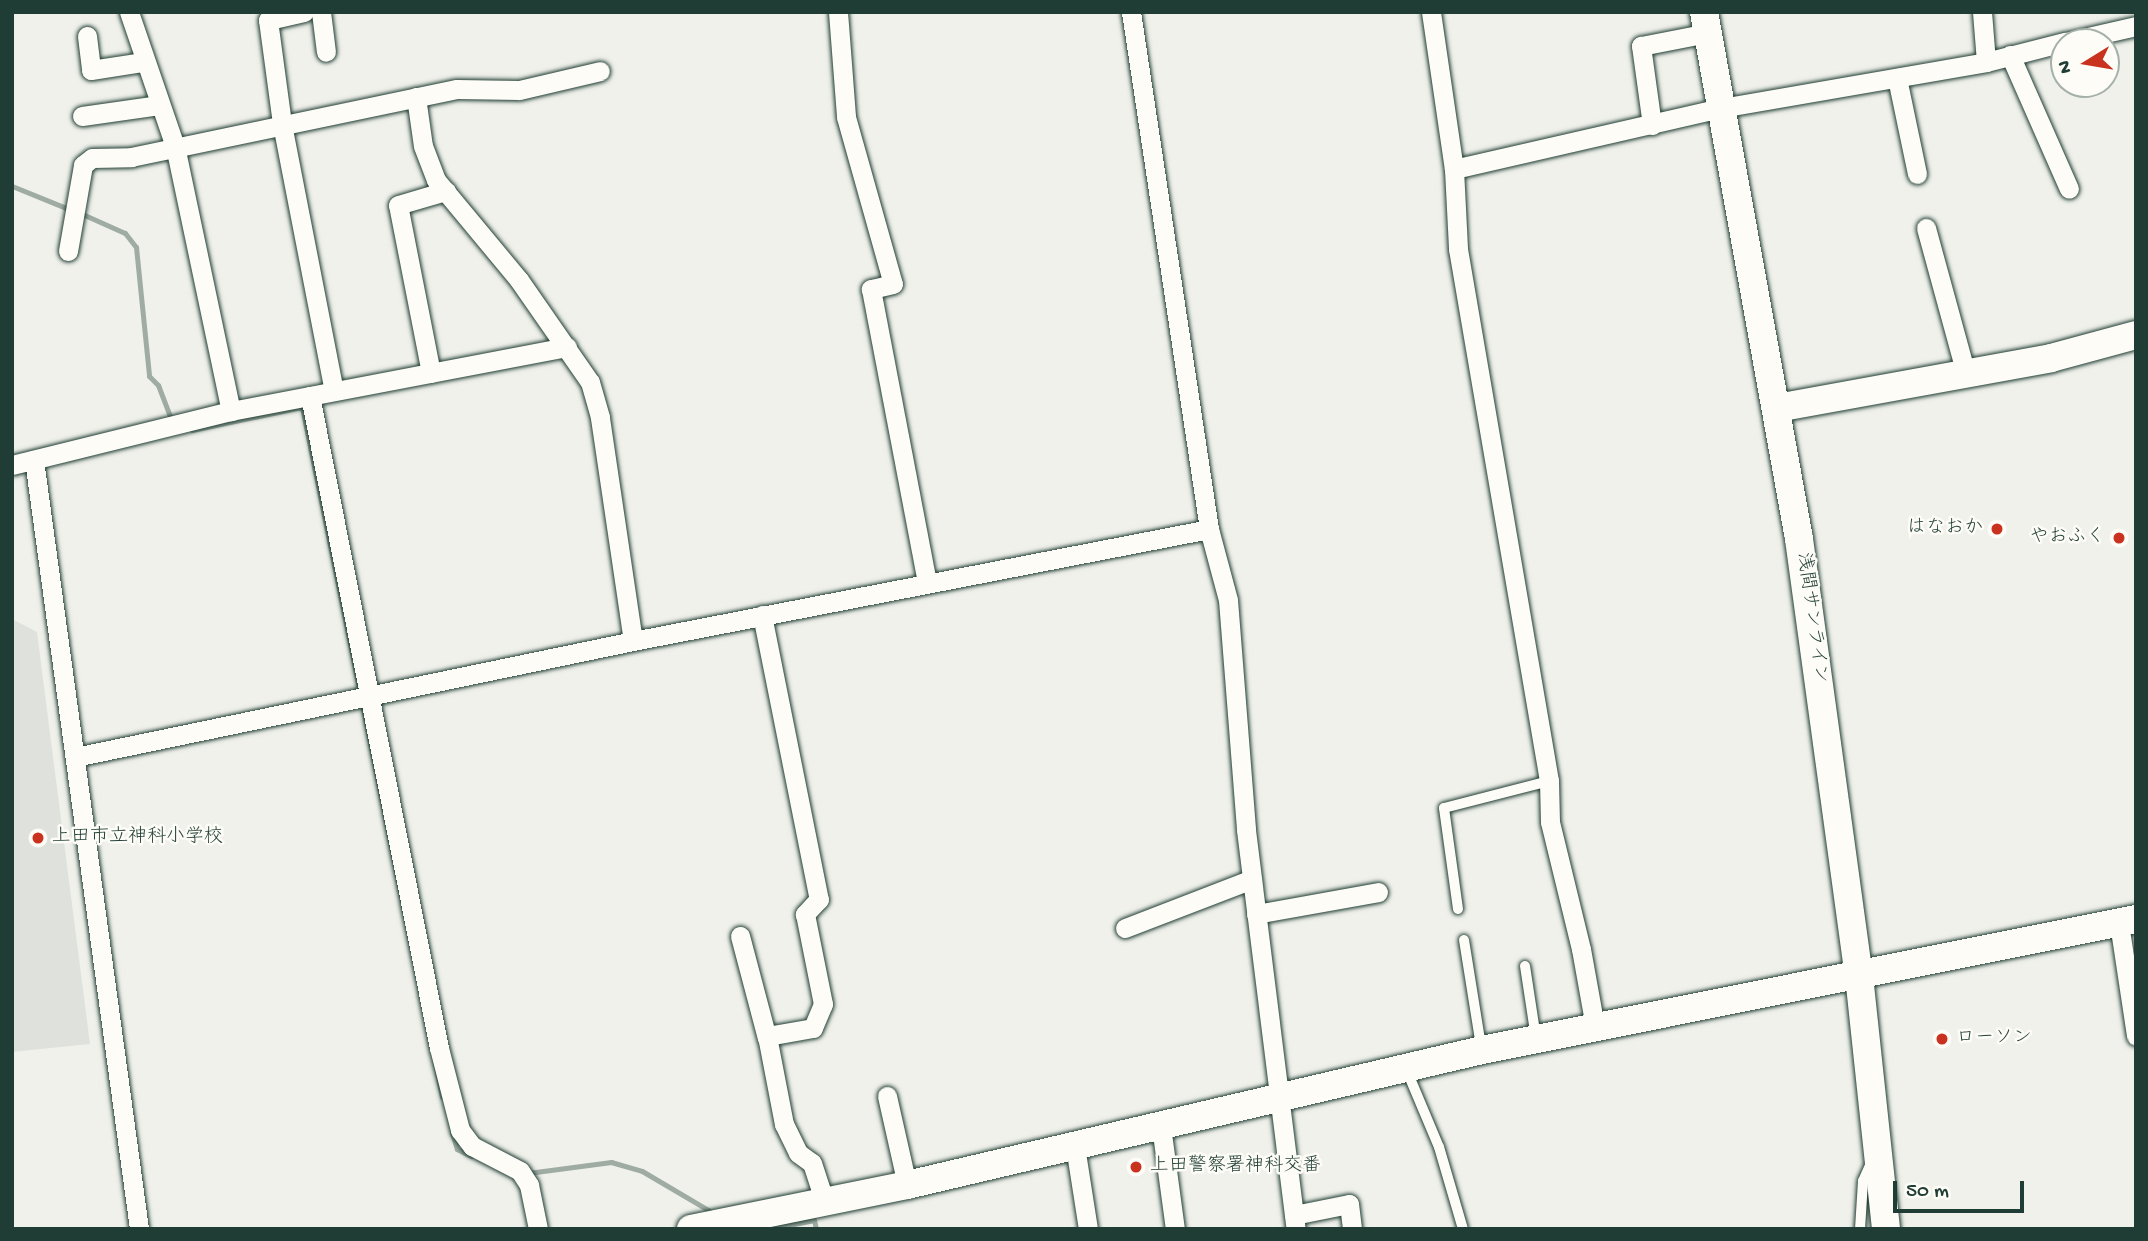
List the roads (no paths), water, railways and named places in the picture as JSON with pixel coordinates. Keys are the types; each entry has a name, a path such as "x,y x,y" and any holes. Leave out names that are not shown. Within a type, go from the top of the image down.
{"street":[{"path":"129,12 143,62 174,146 231,411"},
{"path":"304,12 268,20 282,124 334,391"},
{"path":"321,12 326,52"},
{"path":"838,12 846,117 893,284 871,289 927,583"},
{"path":"1131,12 1209,528 1228,600 1252,879 1295,1222 1349,1204 1352,1229"},
{"path":"1431,12 1454,169 1458,250 1549,781 1550,822 1581,949 1595,1027"},
{"path":"1982,12 1986,62"},
{"path":"1652,125 1641,46 1706,23"},
{"name":"浅間サンライン","path":"1706,23 1777,408 1859,976 1886,1229"},
{"path":"87,36 91,70 143,62"},
{"path":"1454,169 1721,108 1986,62 2050,46"},
{"path":"2010,55 2069,189"},
{"path":"68,251 83,165 92,158 131,157 457,89 519,90 600,71"},
{"path":"1897,78 1917,174"},
{"path":"416,97 427,161 446,191 519,280 590,382 600,418 633,641"},
{"path":"82,116 159,105"},
{"path":"431,373 398,205 446,191"},
{"path":"1926,228 1966,374"},
{"path":"1777,408 2051,358 2136,335"},
{"path":"12,465 231,411 567,346"},
{"path":"310,396 366,694 439,1048 460,1130 472,1146 520,1171 529,1185 538,1229"},
{"path":"34,460 139,1229"},
{"path":"75,757 366,694 1209,528"},
{"path":"762,615 819,899 805,914 823,1004 813,1028 767,1038"},
{"path":"1125,928 1252,879"},
{"path":"1256,914 1378,892"},
{"path":"691,1229 907,1185 1482,1050 2127,921 2136,1036"},
{"path":"740,936 767,1038 784,1124 798,1153 812,1163 824,1202"},
{"path":"887,1096 907,1185"},
{"path":"1161,1126 1175,1229"},
{"path":"1075,1146 1088,1229"}],"lane":[{"path":"1458,909 1444,808 1549,781"},
{"path":"1464,940 1482,1050"},
{"path":"1525,966 1536,1039"},
{"path":"1406,1069 1439,1147 1463,1229"},
{"path":"1860,1229 1863,1181 1877,1150"}],"waterway":[{"path":"12,186 71,210"},
{"path":"80,213 125,233 136,247 149,376 158,385 171,419"},
{"path":"192,430 302,407 442,1097"},
{"path":"452,1133 457,1149 471,1156"},
{"path":"528,1173 611,1162 642,1171 715,1214"},
{"path":"769,1229 814,1220 816,1229"}],"place":[{"name":"はなおか","path":"1997,529"},
{"name":"やおふく","path":"2119,538"},
{"name":"上田市立神科小学校","path":"38,838"},
{"name":"ローソン","path":"1942,1039"},
{"name":"上田警察署神科交番","path":"1136,1167"}]}
